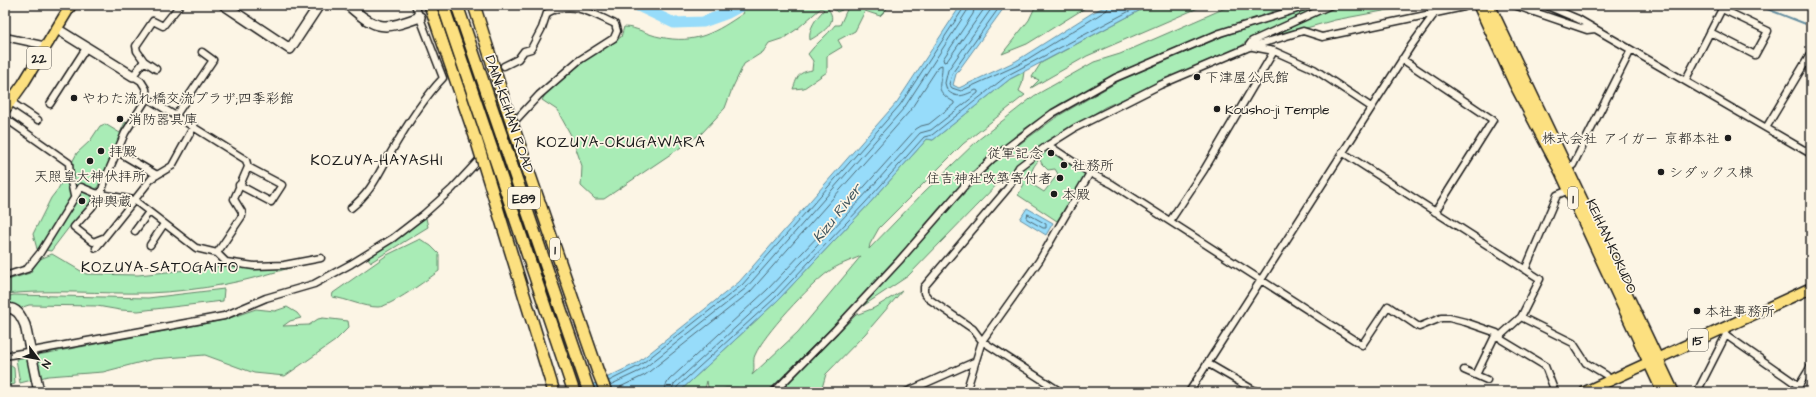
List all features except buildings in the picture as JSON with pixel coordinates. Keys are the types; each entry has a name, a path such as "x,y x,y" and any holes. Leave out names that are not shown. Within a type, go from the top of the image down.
{"highway":[{"path":"430,5 476,139 554,392"},
{"name":"DAINI-KEIHAN ROAD","path":"443,5 574,390"},
{"name":"DAINI-KEIHAN ROAD","path":"457,5 590,392"},
{"name":"1","path":"474,5 506,106 606,392"},
{"name":"KEIHAN-KOKUDO","path":"1479,5 1515,84 1654,361 1673,392"},
{"name":"KEIHAN-KOKUDO","path":"1489,5 1567,168 1654,361 1663,392"}],"main road":[{"name":"22","path":"8,106 47,46 71,5"},
{"name":"15","path":"1585,392 1654,361 1725,332 1811,288"}],"street":[{"path":"156,69 144,61 137,51 136,46 152,21 163,26 180,5"},
{"path":"224,5 290,49 319,5"},
{"path":"348,5 368,21 385,27 420,17"},
{"path":"351,208 362,199 375,184 390,154 421,105 442,78 415,5"},
{"path":"774,392 836,330 967,183 992,159 1047,117 1086,93 1115,78 1220,33 1310,5"},
{"path":"1249,47 1252,41 1331,5"},
{"path":"1514,5 1587,30 1595,29"},
{"path":"1545,5 1568,14 1595,29 1811,154"},
{"path":"5,356 30,354 224,316 266,298 314,284 351,264 393,238 452,189 539,95 578,61 614,38 617,31 615,24 581,8 566,6 551,11 547,13 542,28 531,49 524,51 518,59 504,66"},
{"path":"1061,392 982,341 973,329 924,293 924,287 1003,194 1019,167 1048,145 1110,109 1205,65 1249,47 1303,31 1322,37 1464,7"},
{"path":"1685,81 1710,32 1723,7 1768,31 1756,55 1710,32"},
{"path":"1189,392 1402,59 1436,13"},
{"path":"57,29 141,81 146,89 147,98 132,120 106,175 101,193 92,207 74,227 93,242 103,238"},
{"path":"5,37 47,46"},
{"path":"1249,47 1274,51 1314,69 1371,107"},
{"path":"50,104 86,48"},
{"path":"1567,168 1573,165 1631,50"},
{"path":"1170,221 1204,170 1274,51"},
{"path":"176,115 213,60 202,52"},
{"path":"1766,128 1811,53"},
{"path":"1402,59 1494,120 1434,212"},
{"path":"133,76 144,61"},
{"path":"147,98 194,126 246,160 248,167 234,199 242,212 242,216 217,253"},
{"path":"8,106 38,120"},
{"path":"5,118 69,163 74,196"},
{"path":"96,248 152,178 172,166 194,126"},
{"path":"1048,145 1090,173 1112,184 1362,345 1388,306 1419,327 1441,318 1449,318 1497,332 1502,340 1545,366 1555,392"},
{"path":"118,152 157,175"},
{"path":"1342,152 1540,279 1521,317 1500,336 1494,338 1476,375"},
{"path":"239,185 271,202 282,185 248,167"},
{"path":"966,392 974,362 982,341 1039,261 1090,173"},
{"path":"5,276 27,269 40,252 81,187 95,193 134,200 196,248 217,253 226,262 254,266 284,265 321,258"},
{"path":"1525,270 1557,195 1569,190"},
{"path":"135,231 149,212"},
{"path":"150,245 164,224"},
{"path":"5,308 10,307 16,310 21,316 25,325 39,392"},
{"path":"1521,317 1573,343 1586,363 1610,380"},
{"path":"1697,392 1725,332 1799,386"},
{"path":"906,392 974,362"},
{"path":"1207,362 1258,392"},
{"path":"1795,392 1811,366"},
{"path":"1464,370 1488,380"}],"green space":[{"path":"738,5 844,5 842,10 837,12 830,6 828,9 832,19 830,23 827,28 810,40 810,32 813,24 824,10 821,8 784,38 769,43 763,52 744,64 725,108 702,133 604,199 595,199 581,186 582,166 572,137 557,110 542,100 548,90 586,60 621,37 624,27 673,39 695,38 715,31 744,13"},
{"path":"849,5 891,5 880,16 865,11 855,31 838,40 842,47 827,56 827,72 804,88 793,89 796,81 803,72 812,70 813,61 808,54 835,25 840,25"},
{"path":"1036,5 1090,5 1027,44 1002,54 1029,20"},
{"path":"1150,5 1205,5 1087,56 1031,88 1039,80 1032,77 1041,63"},
{"path":"1232,5 1298,5 1274,11 1163,53 1060,104 1016,135 941,206 907,246 832,327 767,392 734,392 738,388 726,388 716,392 708,387 707,381 704,392 680,391 778,300 868,205 927,139 933,140 1010,79 1024,72 1019,91 1025,95 963,144 879,228 870,244 869,249 924,192 978,140 1034,96 1094,62 1120,54","holes":["861,256 798,332 752,375 754,370 754,357 777,323 810,288 828,272 839,265"]},
{"path":"1322,5 1249,39 1237,50 1105,107 1055,138 1012,169 908,276 863,306 944,214 995,162 1058,116 1119,81 1224,36"},
{"path":"1334,5 1415,5 1335,20 1256,42"},
{"path":"125,122 128,123 90,203 51,251 37,249 33,234 51,198 58,189 77,153 90,141 100,126 105,124 120,133"},
{"path":"1047,149 1052,149 1087,174 1057,221 1018,195 1024,184 1018,179 1021,172 1028,164 1037,158 1038,161 1033,168 1030,178 1033,185 1044,192 1058,174 1055,169 1048,170 1042,164 1038,156"},
{"path":"426,218 428,227 371,262 367,257"},
{"path":"420,239 431,246 439,254 439,271 409,292 384,306 378,307 366,306 332,297 333,293 387,255"},
{"path":"52,254 86,274 138,275 225,266 254,268 301,264 245,280 187,290 148,293 59,292 5,294 5,281 30,273 40,259"},
{"path":"224,289 223,301 138,311 97,306 29,305 23,307 19,311 5,306 5,297 14,295 148,298"},
{"path":"902,291 865,334 826,374 822,388 818,392 778,392 856,315 874,308"},
{"path":"287,307 297,313 301,318 290,321 283,326 309,325 318,319 323,318 348,321 349,327 335,341 285,376 254,373 205,355 153,359 103,372 48,376 20,383 16,359 224,320 256,309 275,311"},
{"path":"5,363 14,368 15,384 5,387"}],"water":[{"name":"Kizu River","path":"961,5 1006,5 956,74 953,85 959,88 1016,61 1092,13 1108,5 1150,5 1010,79 933,140 927,139 868,205 778,300 680,391 577,392 637,363 739,282 897,102"},
{"path":"1027,208 1053,223 1046,235 1020,219"}],"waterway":[{"path":"636,5 674,23 703,22 728,13 743,5"},
{"path":"1757,5 1811,26"}],"tunnel":[{"path":"420,17 449,5"},
{"path":"1464,7 1476,5"}],"place":[{"name":"下津屋公民館","path":"1197,77"},
{"name":"やわた流れ橋交流プラザ;四季彩館","path":"74,98"},
{"name":"Kousho-ji Temple","path":"1217,109"},
{"name":"消防器具庫","path":"120,119"},
{"name":"株式会社 アイガー 京都本社","path":"1728,138"},
{"name":"拝殿","path":"101,151"},
{"name":"従軍記念","path":"1051,153"},
{"name":"天照皇大神伏拝所","path":"90,161"},
{"name":"社務所","path":"1064,165"},
{"name":"シダックス棟","path":"1661,172"},
{"name":"住吉神社改築寄付者","path":"1060,178"},
{"name":"本殿","path":"1054,194"},
{"name":"神輿蔵","path":"82,201"},
{"name":"本社事務所","path":"1697,311"}],"district":[{"name":"KOZUYA-OKUGAWARA","path":"621,142"},
{"name":"KOZUYA-HAYASHI","path":"377,160"},
{"name":"KOZUYA-SATOGAITO","path":"160,267"}]}
